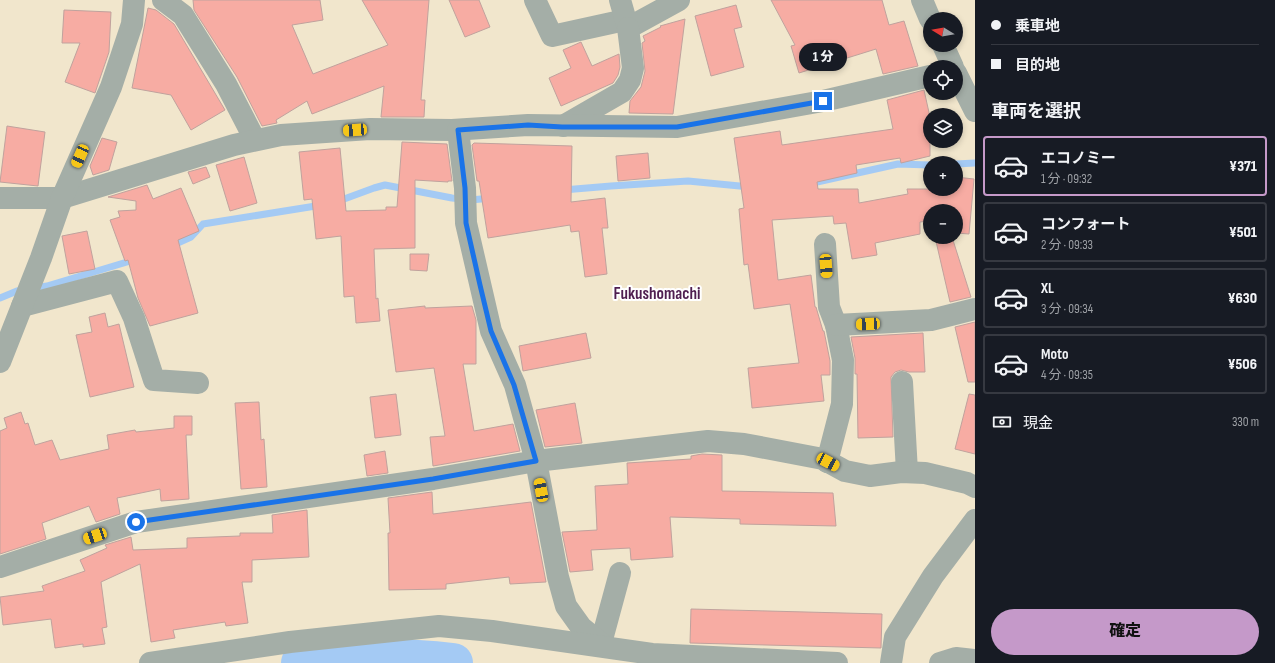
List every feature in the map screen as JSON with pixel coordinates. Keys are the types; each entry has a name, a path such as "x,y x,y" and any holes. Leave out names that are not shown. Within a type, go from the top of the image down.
{"street":[{"path":"0,362 62,198 111,87 132,24 134,0"},
{"path":"163,0 183,15 222,78 255,140"},
{"path":"535,0 552,36 679,0"},
{"path":"922,0 927,12"},
{"path":"562,127 622,92 630,80 633,68 624,16"},
{"path":"0,198 62,198 234,144 281,135 370,129 458,130 528,125 562,127 677,127 823,101 923,78"},
{"path":"963,87 975,111"},
{"path":"458,130 466,223 491,331 514,385 536,461 558,577 566,606 581,627 604,645"},
{"path":"826,244 828,307 836,325 843,360 842,404 828,462"},
{"path":"22,306 117,281 134,318 154,380 198,383"},
{"path":"836,325 931,320 975,309"},
{"path":"902,382 907,472"},
{"path":"0,567 136,522 433,479 536,461 708,441 744,444 823,459 845,471 870,476 907,472 932,475 967,483 975,487"},
{"path":"891,663 895,638 933,576 975,520"},
{"path":"604,645 620,573"},
{"path":"150,663 290,642 439,626 604,645 652,654 837,663"},
{"path":"940,663 956,658 975,660"}],"building":[{"path":"193,0 320,0 323,20 292,25 313,74 388,45 362,0 429,0 421,100 425,100 424,117 381,117 384,86 312,114 307,101 276,120 277,123 262,126 237,77 194,10"},
{"path":"449,0 479,0 490,27 465,37"},
{"path":"771,0 882,0 889,25 904,21 918,66 883,74 876,49 799,73 791,46 795,45"},
{"path":"736,5 742,27 734,29 744,67 711,76 695,16"},
{"path":"148,8 156,10 174,24 225,110 191,130 171,95 132,88"},
{"path":"64,10 111,12 109,52 95,93 65,82 80,43 62,43"},
{"path":"685,19 673,114 629,113 630,101 641,87 645,71 642,43 645,41 643,36 661,27 660,26"},
{"path":"581,42 592,66 619,54 620,67 618,75 613,83 561,106 549,78 571,68 563,50"},
{"path":"923,90 923,100 926,100 928,108 923,108 923,148 930,148 930,156 923,156 923,158 901,163 900,158 856,165 857,173 817,182 818,189 858,189 859,203 908,194 907,189 923,189 923,196 963,196 963,178 974,179 969,234 963,234 963,204 923,204 923,222 920,222 920,234 875,243 877,255 852,259 846,223 834,224 833,216 772,220 778,280 811,275 815,307 824,331 830,361 830,375 821,375 824,401 752,408 748,368 799,363 790,304 754,309 748,264 744,265 739,209 744,208 734,138 780,131 782,145 893,129 887,100"},
{"path":"7,126 45,132 38,186 0,182"},
{"path":"102,138 117,142 109,170 93,175 90,166"},
{"path":"402,142 447,144 452,181 415,180 415,248 374,249 376,299 378,298 380,321 356,323 354,296 344,297 341,236 316,239 312,199 304,200 299,152 340,148 346,211 386,210 386,207 397,207"},
{"path":"474,143 572,146 571,202 605,198 608,228 602,228 607,274 585,277 579,231 571,232 570,225 488,238 479,181 477,181 472,145"},
{"path":"648,153 650,178 618,181 616,156"},
{"path":"244,157 257,203 230,211 216,165"},
{"path":"206,167 210,177 193,184 188,172"},
{"path":"147,185 153,199 181,188 199,231 178,240 198,313 150,326 138,298 128,260 125,261 110,220 120,217 118,211 136,210 136,201 108,197"},
{"path":"87,231 95,269 69,274 62,236"},
{"path":"937,244 954,244 971,297 950,302"},
{"path":"410,254 429,254 427,271 410,270"},
{"path":"425,306 425,308 472,306 476,320 476,364 463,364 474,431 513,424 520,451 433,466 430,437 445,436 434,368 396,372 388,310"},
{"path":"105,313 108,327 119,324 134,387 90,397 76,335 92,332 89,317"},
{"path":"975,322 975,382 968,382 955,327"},
{"path":"586,333 591,358 523,371 519,346"},
{"path":"923,333 925,372 909,372 901,370 895,372 891,377 893,437 858,438 857,374 855,374 855,358 851,337"},
{"path":"396,394 401,435 375,438 370,397"},
{"path":"969,394 975,395 975,454 955,449"},
{"path":"259,402 261,440 264,439 267,487 241,489 235,403"},
{"path":"575,403 582,443 545,447 536,410"},
{"path":"21,412 25,424 28,423 35,445 52,440 60,460 109,449 107,435 135,430 136,432 174,428 174,416 192,416 192,435 186,435 189,499 161,501 160,489 117,498 120,514 96,522 89,506 42,523 46,539 0,554 0,431 7,428 4,418"},
{"path":"385,451 388,473 367,476 364,455"},
{"path":"702,454 722,455 722,491 833,493 836,526 740,524 740,519 670,517 673,557 631,560 630,548 591,550 593,570 570,572 562,532 597,530 595,486 628,484 627,463 691,459 691,456"},
{"path":"432,492 433,514 531,502 546,582 510,584 509,577 446,584 446,589 389,590 388,533 390,533 388,498"},
{"path":"307,510 309,557 252,560 252,582 242,582 248,623 226,626 225,622 173,630 175,638 151,642 140,564 101,582 107,627 102,628 105,644 83,647 83,644 55,648 51,619 3,625 0,597 44,591 42,586 85,571 80,560 107,548 105,545 131,537 133,550 187,548 187,538 240,536 240,533 273,533 272,515"},
{"path":"691,609 882,614 881,648 690,643"}],"waterway":[{"path":"963,164 975,163"},
{"path":"808,184 898,164 923,165"},
{"path":"563,190 688,181 750,187"},
{"path":"336,202 385,185 452,198 471,200 491,198"},
{"path":"171,246 191,237 203,224 322,205"},
{"path":"0,298 17,291 47,286 137,259"},
{"path":"301,663 377,659 453,663"}],"district":[{"name":"Fukushomachi","path":"657,293"}],"route":[{"path":"136,522 433,479 536,461 514,385 491,331 480,285 466,223 464,208 465,188 458,130 528,125 562,127 677,127 823,101"}]}
